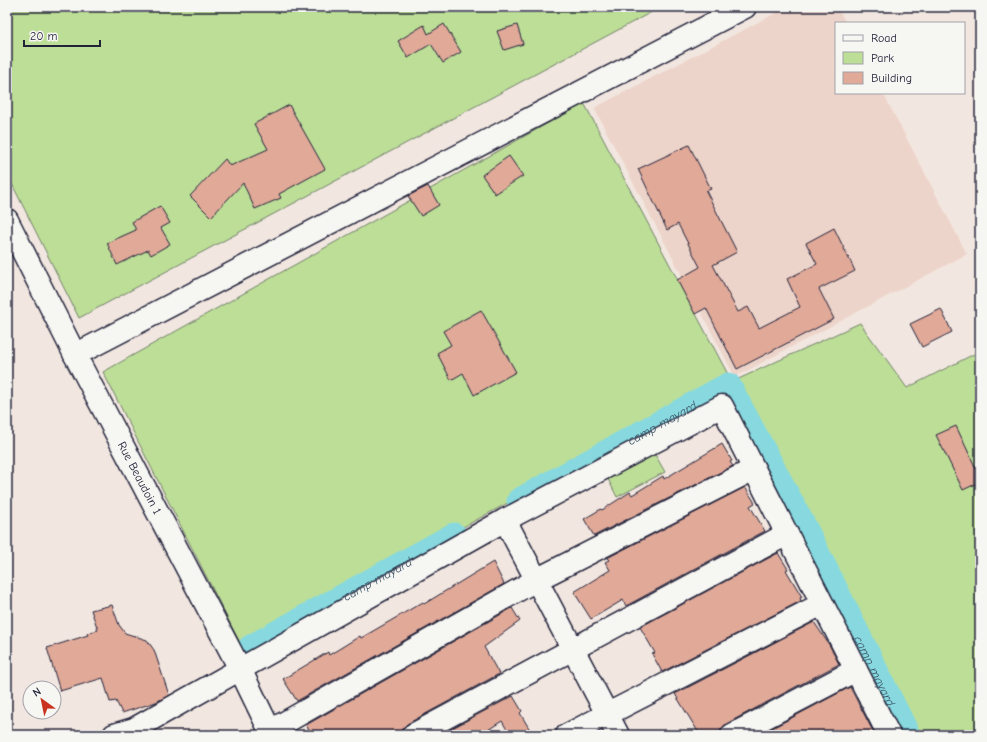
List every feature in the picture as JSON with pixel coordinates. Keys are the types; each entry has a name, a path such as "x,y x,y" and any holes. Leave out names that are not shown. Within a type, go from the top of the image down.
{"street":[{"path":"74,355 745,7"},
{"name":"Rue Beaudoin 1","path":"7,220 74,355 240,669 271,733"},
{"path":"114,735 134,729 505,520 722,406 889,735"},
{"path":"271,733 536,580 754,469"},
{"path":"505,520 618,735"},
{"path":"413,735 787,534"},
{"path":"567,735 822,604"},
{"path":"732,735 856,670"}],"shaded area":[{"path":"787,7 837,7 845,22 835,22 835,94 884,94 967,254 735,377 594,108"}],"green space":[{"path":"7,7 661,7 79,318 7,174"},
{"path":"584,103 732,382 860,323 907,388 980,351 980,735 901,735 727,384 242,647 103,372"},
{"path":"653,451 665,472 617,497 606,475"}],"building":[{"path":"444,24 461,52 443,63 431,44 408,58 398,41 424,25 428,34"},
{"path":"517,25 523,44 504,50 497,31"},
{"path":"289,105 325,169 279,194 281,198 255,209 243,183 211,217 190,196 225,159 230,166 268,149 254,124"},
{"path":"689,145 711,189 706,191 737,252 713,265 738,312 748,307 759,328 800,307 787,279 817,264 806,243 834,228 855,271 819,289 834,319 737,369 706,308 695,314 677,280 700,267 678,224 667,230 638,169"},
{"path":"509,156 523,176 495,194 482,175"},
{"path":"428,186 439,205 421,216 408,196"},
{"path":"160,206 170,223 161,228 170,244 151,255 148,250 117,265 107,243 136,230 132,222"},
{"path":"941,309 952,332 922,347 910,324"},
{"path":"481,310 516,372 474,395 463,373 451,380 437,353 451,345 443,331"},
{"path":"956,426 980,477 980,482 963,490 936,435"},
{"path":"722,444 732,461 730,462 733,466 594,536 584,519 601,509 602,510 630,492 632,495 663,476 664,479"},
{"path":"745,487 755,503 750,506 765,531 626,606 623,600 591,619 574,592 610,570 605,562 609,560 607,558"},
{"path":"778,553 802,597 800,598 801,601 662,672 652,654 655,653 640,627"},
{"path":"493,562 504,584 297,701 283,679 328,652 329,655 360,636 361,638 423,602 424,604"},
{"path":"112,605 119,625 125,633 147,640 154,650 169,695 156,702 122,713 116,701 110,702 103,678 62,690 62,680 57,680 47,648 88,635 87,633 98,630 91,610"},
{"path":"512,608 520,621 484,647 499,674 407,724 402,729 401,735 312,735 306,725"},
{"path":"814,622 830,646 839,664 726,724 721,729 720,735 700,735 675,694"},
{"path":"850,687 875,735 759,735"},
{"path":"513,696 522,711 520,713 533,735 510,735 502,721 480,735 439,735"}],"waterway":[{"name":"camp mayard","path":"520,501 728,386 805,530 907,735"},
{"name":"camp mayard","path":"251,648 454,536"}]}
